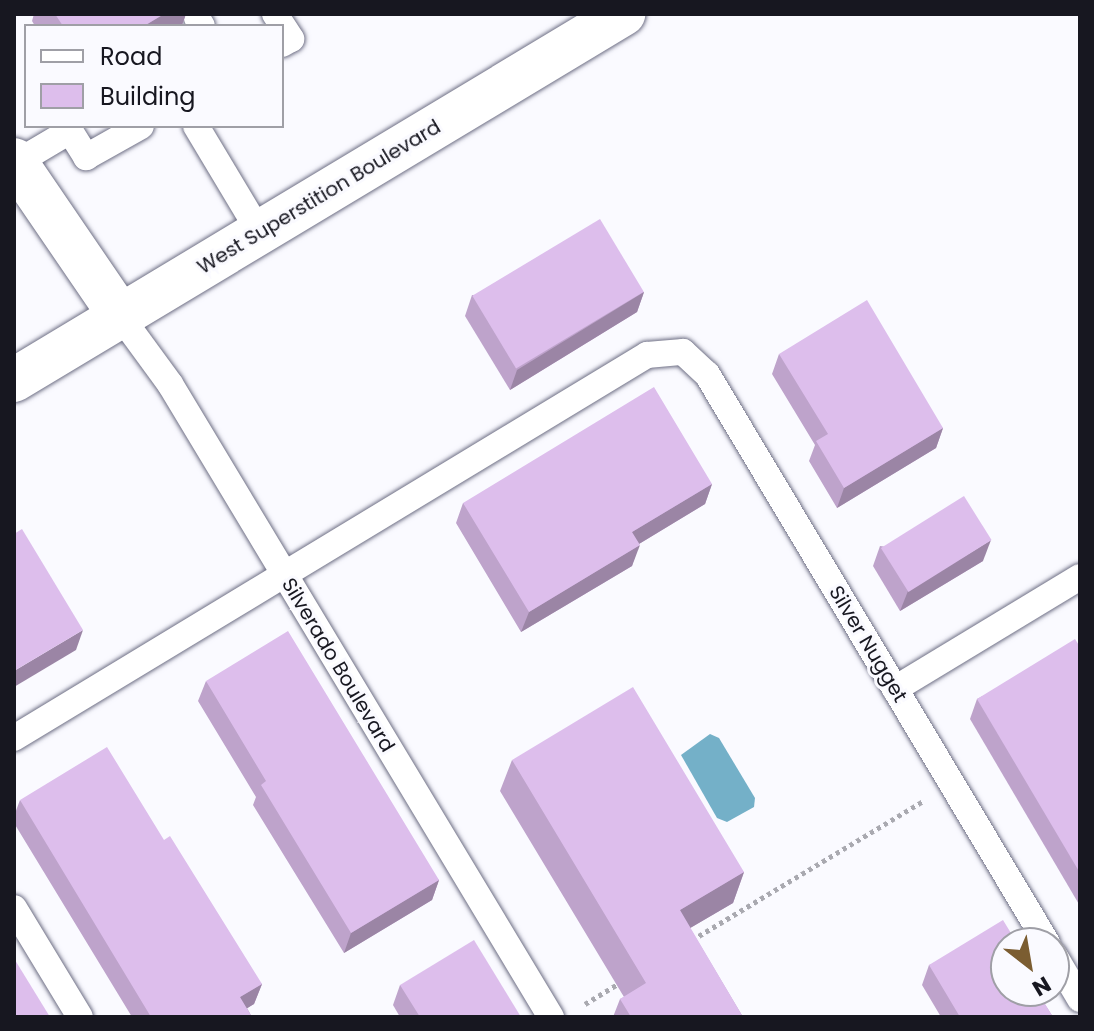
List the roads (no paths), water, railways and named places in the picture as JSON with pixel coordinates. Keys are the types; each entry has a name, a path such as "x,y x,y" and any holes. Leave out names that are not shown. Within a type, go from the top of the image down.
{"main road":[{"name":"West Superstition Boulevard","path":"14,380 623,14"},
{"path":"15,161 121,317"}],"lane":[{"path":"284,28 291,39 284,43"},
{"path":"15,161 70,131 86,157 137,128"},
{"path":"197,128 260,233"},
{"name":"Silverado Boulevard","path":"121,317 170,384 551,1017"},
{"name":"Silver Nugget","path":"284,575 647,355 683,352 707,374 1037,927"},
{"path":"14,738 284,575"},
{"path":"895,689 1080,577"},
{"path":"14,908 80,1017"}],"water":[{"path":"710,734 719,738 755,798 754,807 727,822 717,818 681,755"}]}
